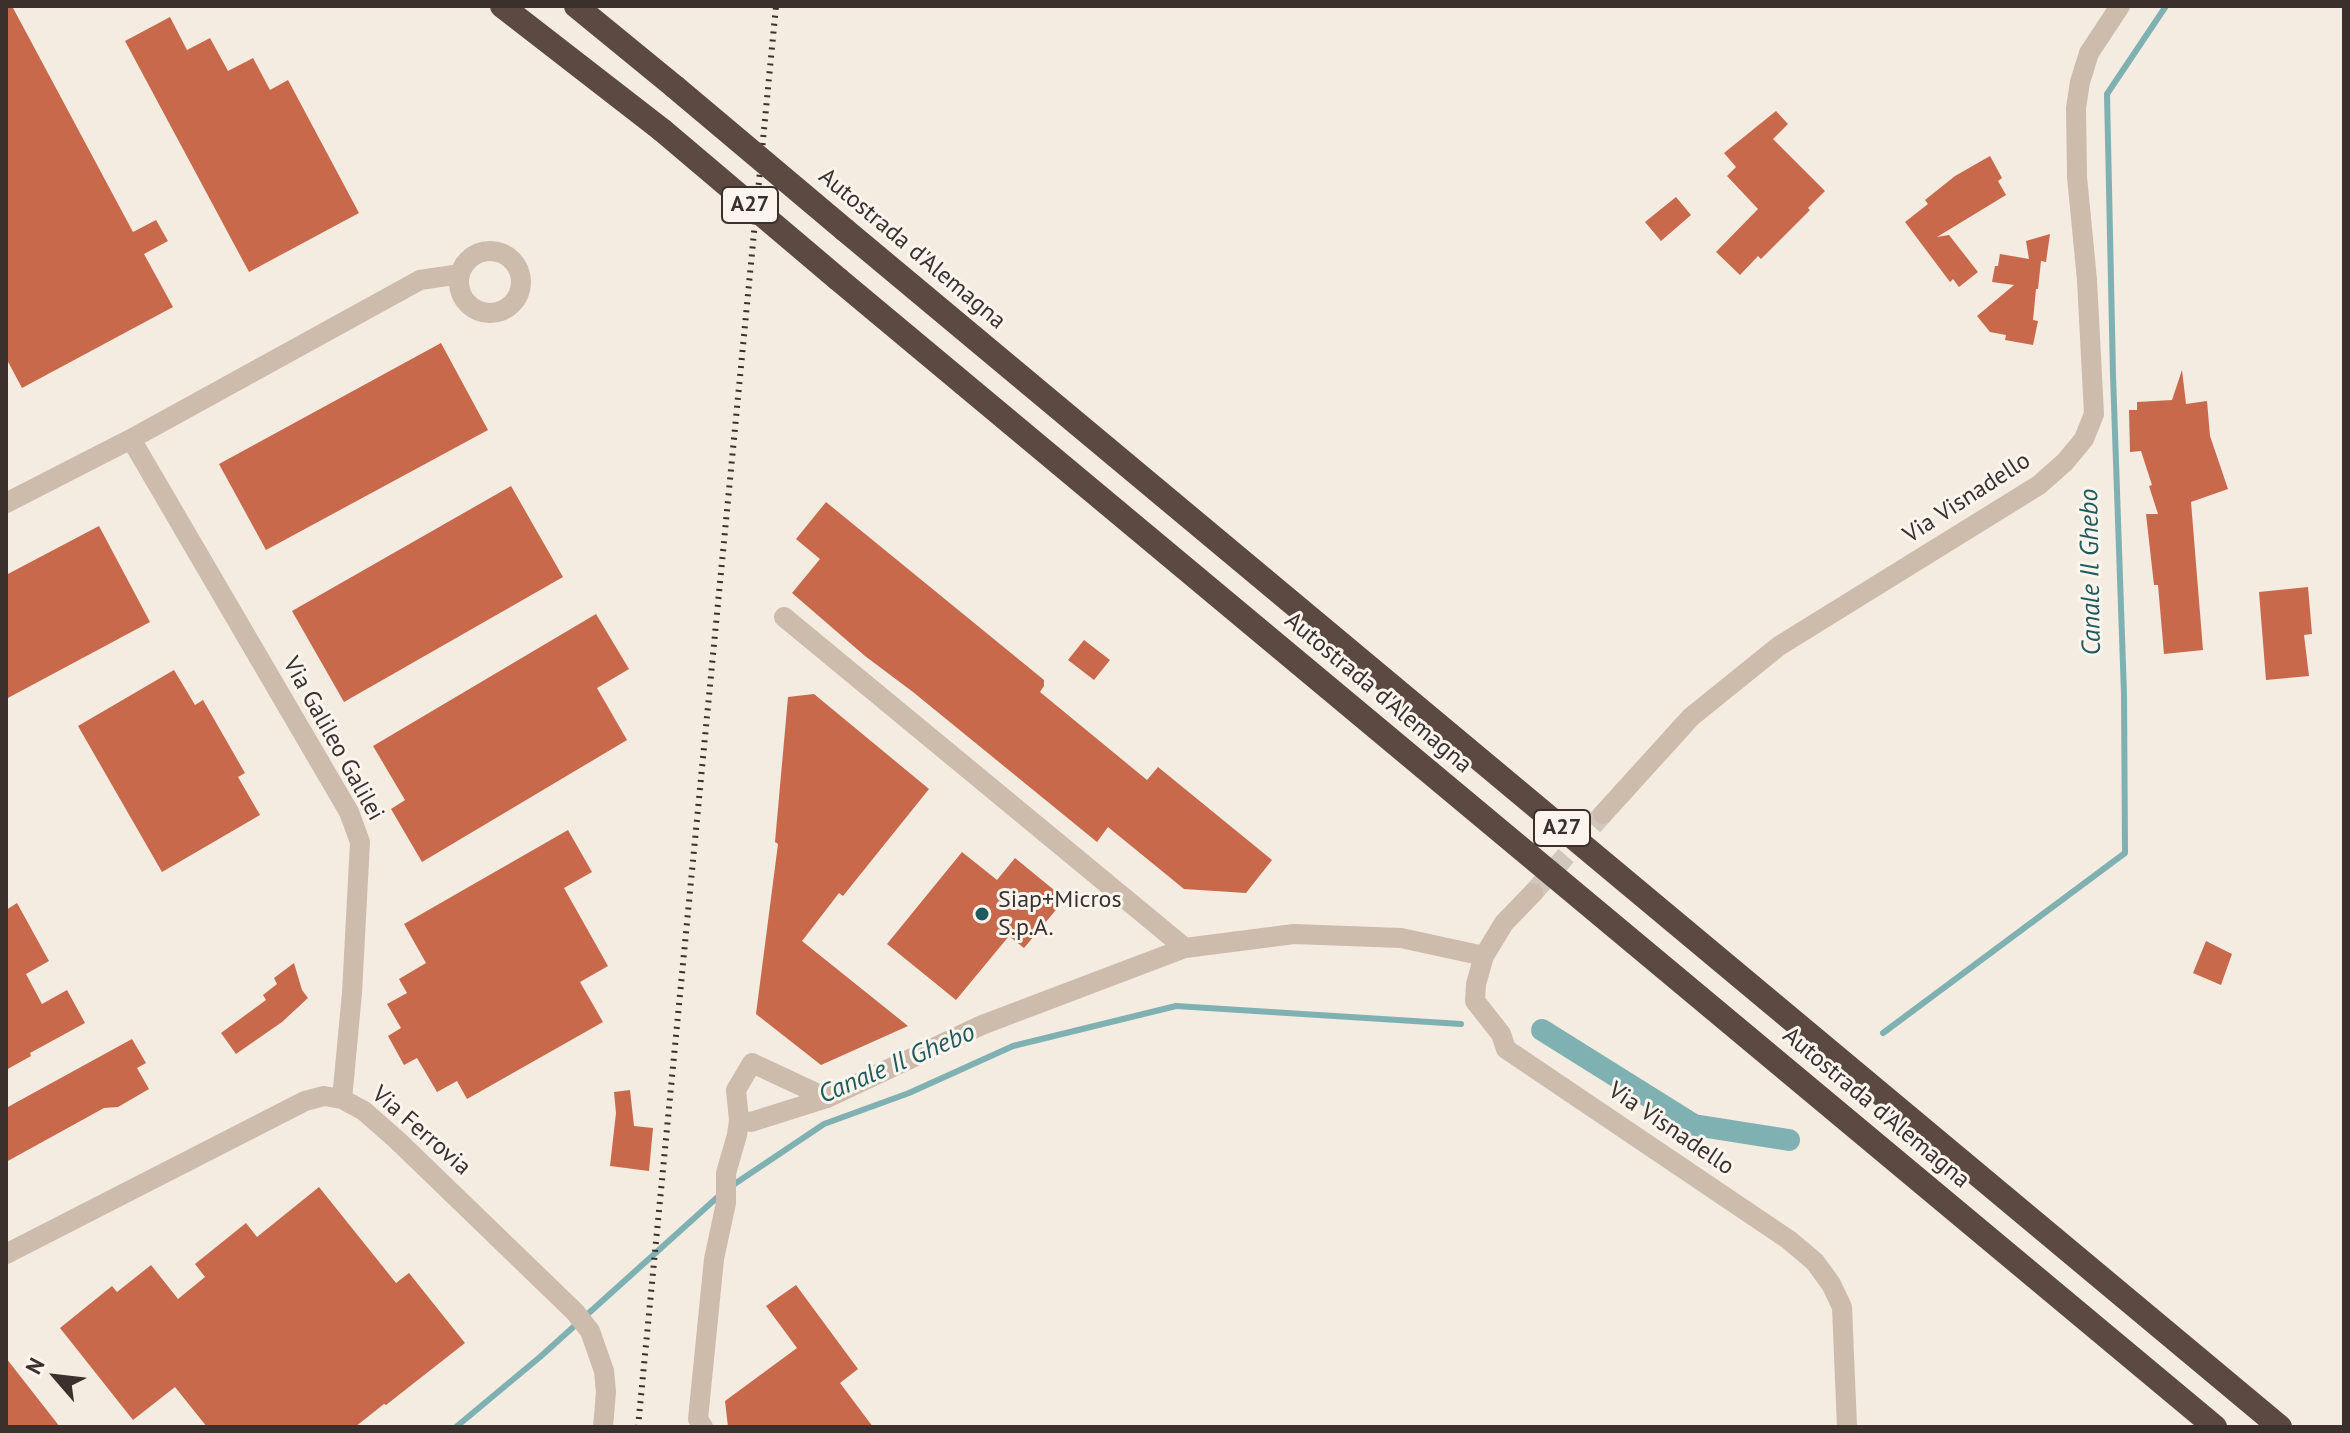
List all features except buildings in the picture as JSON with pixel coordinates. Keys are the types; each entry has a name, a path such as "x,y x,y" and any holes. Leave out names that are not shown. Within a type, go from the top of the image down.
{"highway":[{"name":"Autostrada d'Alemagna","path":"502,6 662,130 2215,1427"},
{"name":"Autostrada d'Alemagna","path":"576,6 2280,1427"}],"street":[{"name":"Via Visnadello","path":"1603,814 1691,717 1779,646 2039,485 2065,462 2084,439 2094,414 2087,280 2077,177 2076,108 2089,53 2120,6"},
{"path":"6,503 131,439 420,280 460,274"},
{"name":"Via Galileo Galilei","path":"131,439 349,812 360,842 352,993 342,1099"},
{"path":"784,617 1185,948"},
{"name":"Via Visnadello","path":"1533,893 1504,923 1484,956 1475,1001 1501,1034 1506,1049 1789,1240 1815,1262 1831,1284 1842,1307 1847,1427"},
{"path":"739,1120 751,1122 827,1098 982,1025 1185,948 1294,934 1401,938 1484,956"},
{"path":"703,1427 698,1419 701,1374 714,1259 726,1203 726,1173 739,1120 736,1090 752,1063 827,1098"},
{"name":"Via Ferrovia","path":"6,1254 305,1101 324,1096 342,1099 364,1111 397,1140 575,1312 590,1331 604,1371 603,1427"}],"waterway":[{"name":"Canale Il Ghebo","path":"1883,1033 2125,853 2124,694 2107,94 2166,6"},
{"name":"Canale Il Ghebo","path":"730,1187 824,1124 909,1093 1013,1046 1176,1006 1461,1024"},
{"name":"Canale Il Ghebo","path":"1542,1030 1694,1125 1789,1140"},
{"name":"Canale Il Ghebo","path":"456,1427 540,1357 721,1194"}],"tunnel":[{"path":"1533,893 1603,814"}],"railway":[{"path":"638,1427 776,6"}],"place":[{"name":"Siap+Micros S.p.A.","path":"982,914"}]}
